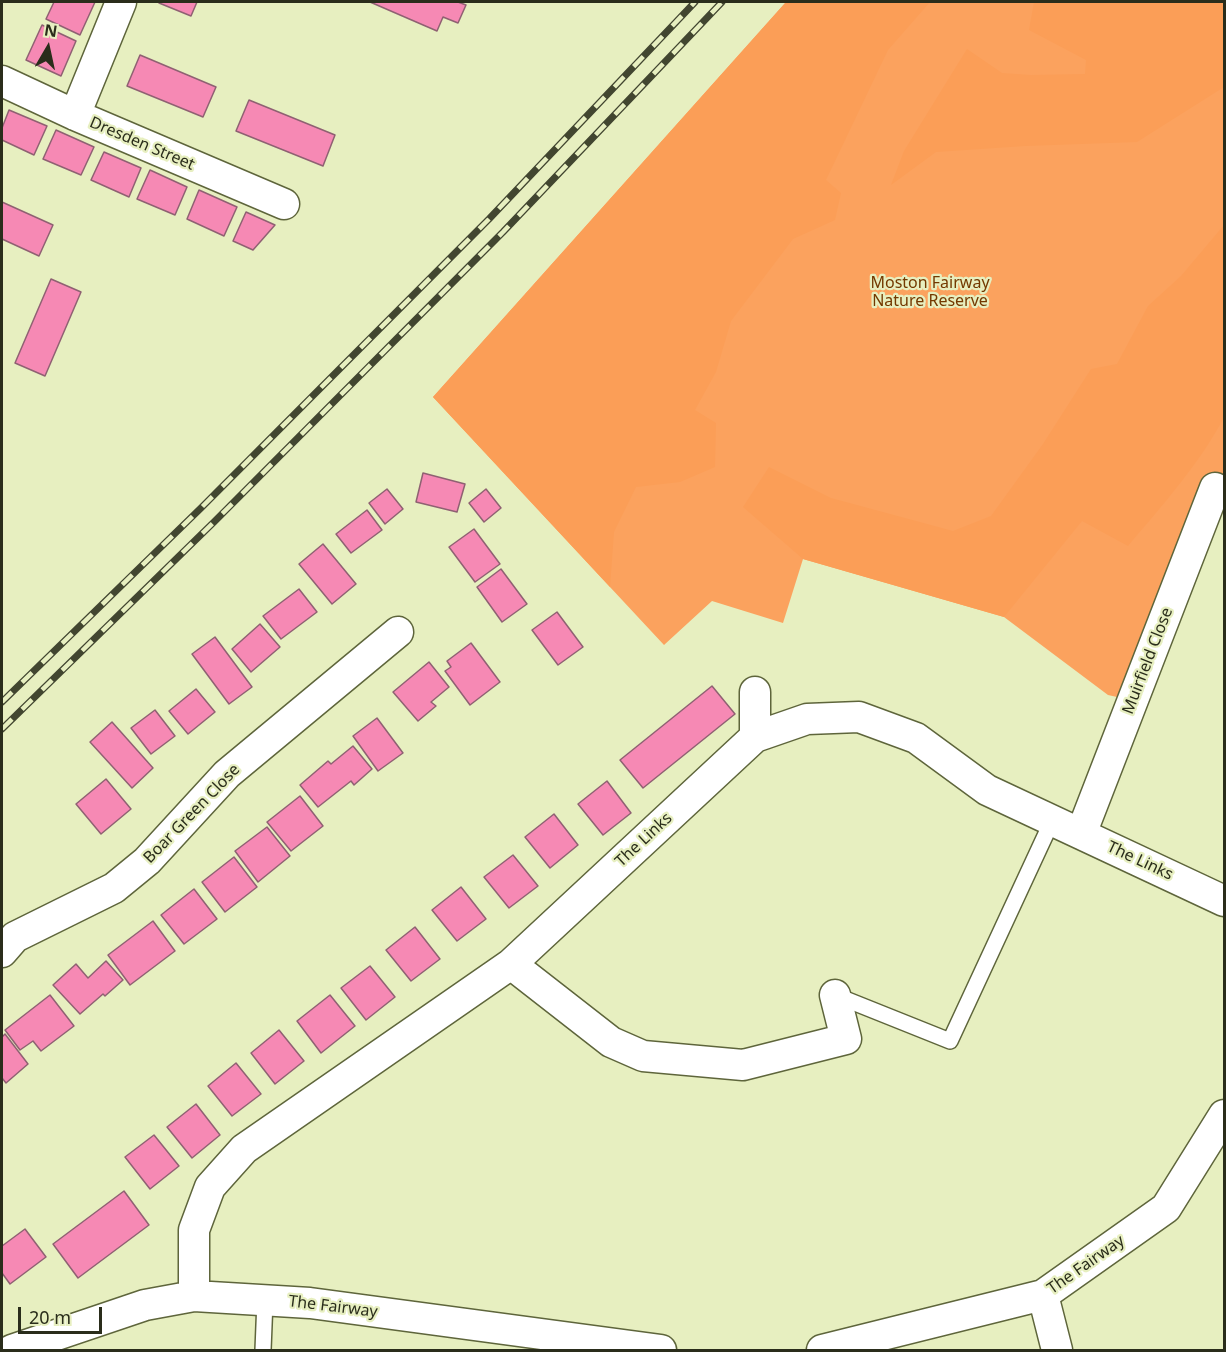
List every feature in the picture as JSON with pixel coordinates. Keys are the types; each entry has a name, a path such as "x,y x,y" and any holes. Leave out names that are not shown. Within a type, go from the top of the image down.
{"street":[{"path":"75,115 121,2"},
{"name":"Dresden Street","path":"2,81 75,115 284,204"},
{"name":"Muirfield Close","path":"1081,834 1215,488"},
{"name":"Boar Green Close","path":"2,952 15,937 114,888 147,861 227,774 398,632"},
{"path":"755,692 755,737"},
{"name":"The Links","path":"194,1296 194,1230 210,1187 244,1149 511,964 755,737 807,719 859,717 916,738 987,790 1224,901"},
{"path":"511,964 611,1042 643,1056 743,1065 846,1039 835,995"},
{"name":"The Fairway","path":"822,1350 1043,1295 1166,1208 1224,1115"},
{"path":"1043,1295 1057,1350"},
{"name":"The Fairway","path":"12,1350 145,1305 194,1296 310,1303 661,1350"}],"lane":[{"path":"835,995 950,1041 1052,821"},
{"path":"262,1350 265,1300"}],"green space":[{"name":"Moston Fairway Nature Reserve","path":"786,2 1224,2 1224,485 1144,703 1108,695 1004,617 803,559 783,623 712,601 664,645 433,397"}],"shaded area":[{"path":"786,2 930,2 888,50 826,180 841,193 835,220 793,239 731,321 716,372 695,410 716,423 715,467 680,482 636,487 614,532 610,587 433,397"},
{"path":"1034,2 1220,2 1224,8 1224,87 1137,142 936,152 891,185 904,151 967,49 1002,73 1085,74 1086,60 1029,30"},
{"path":"1224,225 1224,417 1204,451 1128,546 1082,521 1004,617 803,559 743,507 769,467 831,498 953,531 991,516 1043,444 1091,369 1117,364 1148,306 1181,276"}],"building":[{"path":"54,2 95,2 80,35 46,19"},
{"path":"159,2 197,2 191,16"},
{"path":"370,2 458,2 466,5 458,23 443,17 437,31"},
{"path":"42,25 76,41 61,76 26,60"},
{"path":"140,55 216,87 203,117 127,86"},
{"path":"249,100 335,135 323,166 236,131"},
{"path":"9,110 47,126 34,155 2,140 2,128"},
{"path":"56,130 94,147 81,175 43,159"},
{"path":"104,152 141,168 129,197 91,180"},
{"path":"150,170 187,187 175,215 137,199"},
{"path":"199,190 237,207 224,236 187,219"},
{"path":"2,202 53,225 39,256 2,239"},
{"path":"246,212 275,225 253,250 233,241"},
{"path":"51,279 81,292 45,376 15,363"},
{"path":"423,473 465,484 457,512 416,502"},
{"path":"387,489 403,509 385,524 369,503"},
{"path":"486,489 501,508 484,522 469,503"},
{"path":"367,510 382,530 351,553 336,534"},
{"path":"474,529 500,564 475,582 449,547"},
{"path":"323,544 356,584 332,604 299,564"},
{"path":"501,569 527,604 502,622 477,587"},
{"path":"299,589 317,612 281,639 263,616"},
{"path":"557,612 583,647 558,665 532,630"},
{"path":"260,624 280,647 251,672 232,649"},
{"path":"215,637 252,687 229,704 192,654"},
{"path":"471,643 500,682 470,705 445,671 451,667 447,661"},
{"path":"429,662 449,687 431,702 436,706 418,721 393,692"},
{"path":"712,686 735,714 643,788 620,760"},
{"path":"196,689 215,712 188,734 169,711"},
{"path":"155,710 175,736 151,754 131,728"},
{"path":"377,718 403,753 378,771 353,736"},
{"path":"112,722 153,768 132,788 90,742"},
{"path":"353,746 372,769 354,785 351,781 318,807 300,785 328,761 331,764"},
{"path":"106,779 131,809 101,834 76,804"},
{"path":"607,781 631,813 603,835 578,804"},
{"path":"300,796 323,826 291,851 267,822"},
{"path":"554,814 578,845 550,868 525,837"},
{"path":"267,827 290,856 258,882 235,851"},
{"path":"513,855 538,886 509,908 484,877"},
{"path":"234,857 257,887 225,912 202,882"},
{"path":"461,887 486,919 457,941 432,910"},
{"path":"194,889 217,919 184,944 161,915"},
{"path":"153,921 175,951 130,985 108,955"},
{"path":"415,927 440,959 411,981 386,950"},
{"path":"106,961 123,980 80,1014 53,985 76,964 88,978"},
{"path":"370,966 395,997 366,1020 341,988"},
{"path":"50,995 74,1026 41,1051 33,1041 20,1050 5,1030"},
{"path":"330,995 355,1026 321,1053 297,1021"},
{"path":"279,1030 304,1061 275,1084 251,1053"},
{"path":"5,1034 28,1064 6,1083 2,1078 2,1037"},
{"path":"236,1063 261,1094 232,1116 208,1086"},
{"path":"196,1104 220,1135 192,1158 167,1127"},
{"path":"154,1135 179,1166 150,1189 125,1157"},
{"path":"124,1191 149,1225 78,1278 53,1244"},
{"path":"25,1229 46,1257 10,1284 2,1273 2,1246"}],"railway":[{"path":"2,702 201,508 489,219 695,2"},
{"path":"2,729 214,522 503,232 722,2"}]}
